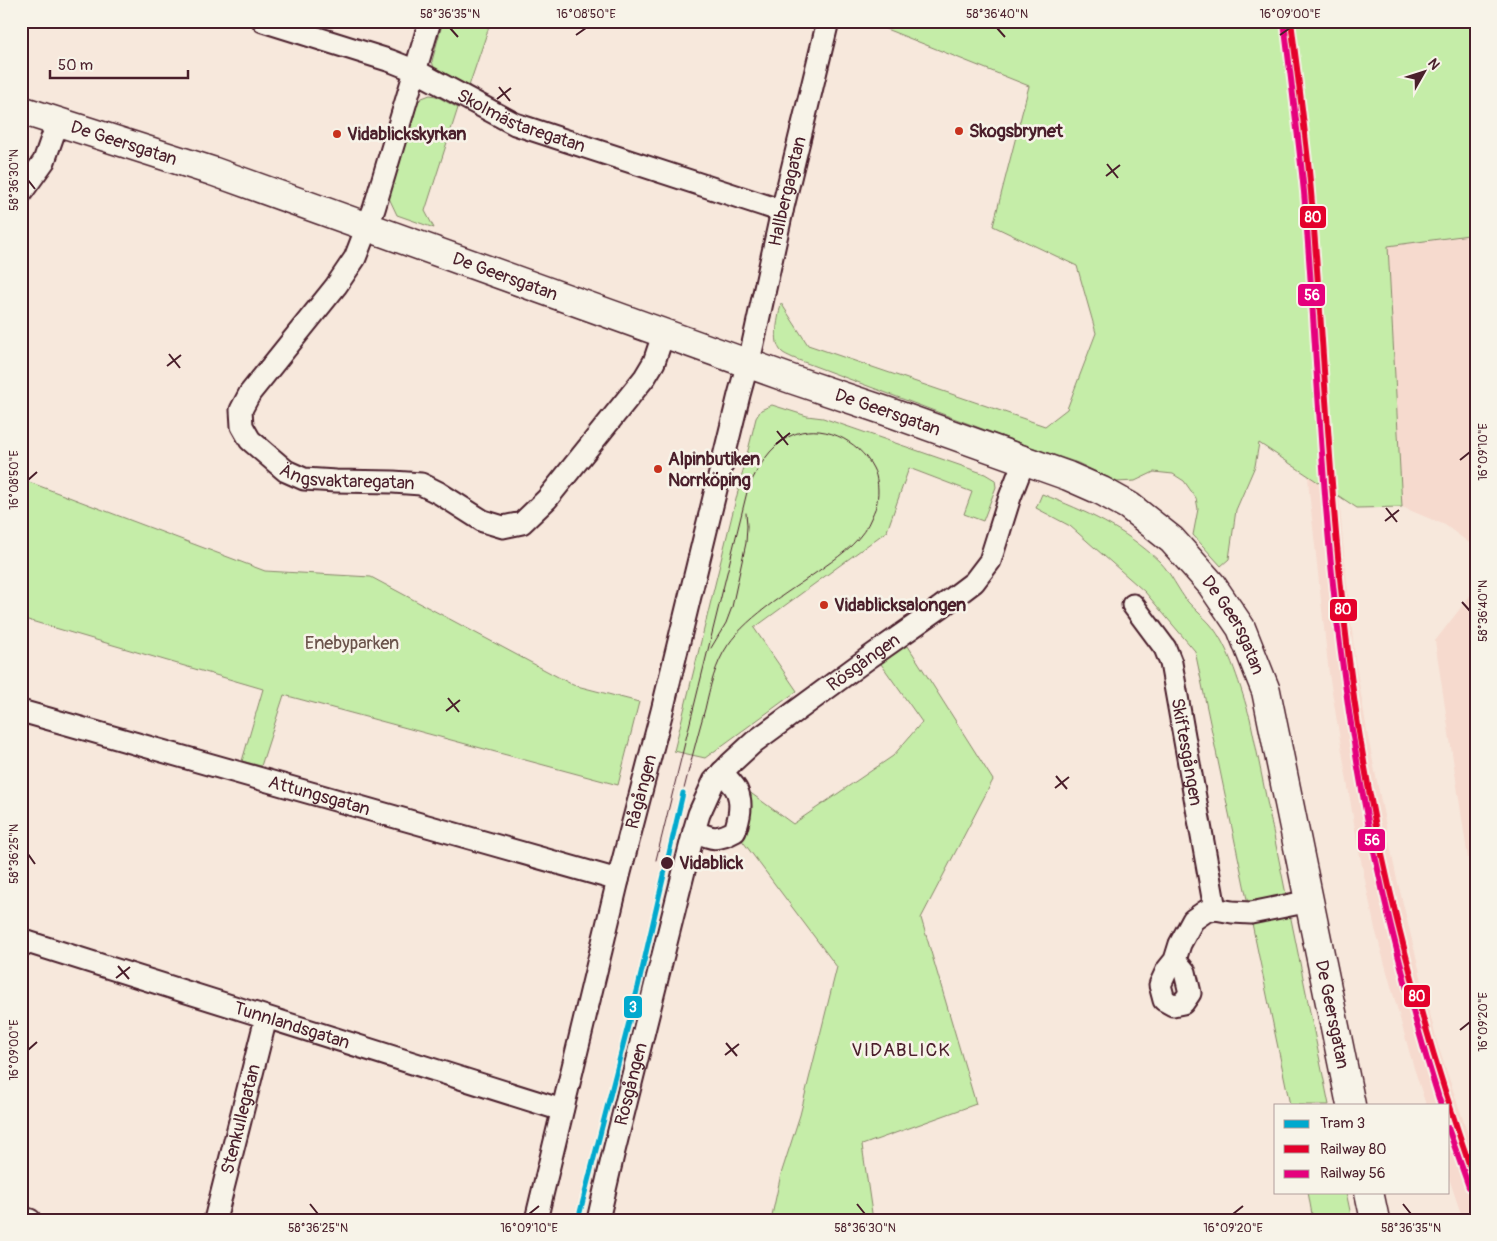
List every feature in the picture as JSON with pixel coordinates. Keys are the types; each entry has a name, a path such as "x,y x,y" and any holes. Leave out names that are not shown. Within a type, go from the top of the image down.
{"main road":[{"name":"De Geersgatan","path":"21,110 212,171 1024,460 1102,490 1129,506 1172,540 1211,584 1241,628 1266,691 1352,1104"},
{"path":"1369,1194 1375,1220"}],"street":[{"name":"Skolmästaregatan","path":"264,21 416,71 515,124 782,211"},
{"path":"368,226 430,21"},
{"name":"Hallbergagatan","path":"748,363 782,211 828,21"},
{"path":"21,193 44,161 58,122"},
{"name":"Ängsvaktaregatan","path":"368,226 356,258 349,269 250,393 241,410 242,426 250,440 286,471 304,479 421,484 483,521 503,527 522,524 547,499 645,377 654,362 664,332"},
{"name":"Rågången","path":"536,1220 618,880 748,363"},
{"name":"Rösgången","path":"598,1220 612,1156 694,831 699,814 714,781 760,737 974,582 990,561 1024,460"},
{"name":"Skiftesgången","path":"1132,605 1164,648 1171,663 1215,909"},
{"name":"Attungsgatan","path":"21,711 618,880"},
{"path":"694,831 712,839 724,838 735,831 740,806 737,791 722,772"},
{"path":"1175,960 1180,944 1193,920 1206,911 1215,909 1251,913 1310,901"},
{"name":"Tunnlandsgatan","path":"21,940 562,1110"},
{"name":"Stenkullegatan","path":"215,1220 266,1018"},
{"path":"21,1217 30,1220"}],"shaded area":[{"path":"1476,234 1476,548 1445,525 1402,507 1388,246"},
{"path":"1302,371 1338,483 1355,660 1369,742 1396,875 1438,1046 1476,1158 1476,1220 1463,1220 1450,1181 1450,1104 1426,1104 1375,929 1357,841 1329,674 1309,491"},
{"path":"1476,588 1476,911 1435,641"}],"green space":[{"path":"443,21 491,21 468,89 435,72 432,61"},
{"path":"866,21 1476,21 1476,234 1388,246 1402,507 1357,508 1259,443 1255,466 1236,510 1229,559 1221,566 1193,535 1198,509 1196,498 1184,481 1173,474 1154,472 1135,481 1117,482 1078,463 793,358 782,352 776,336 781,303 808,345 1045,426 1067,409 1096,333 1077,266 993,226 1029,86"},
{"path":"430,95 436,96 458,108 425,211 434,228 397,215 389,198 418,102"},
{"path":"772,405 807,416 823,418 985,474 995,480 996,487 983,521 964,514 972,492 909,468 887,531 754,628 797,691 705,758 674,751 756,418 761,410"},
{"name":"Enebyparken","path":"21,479 265,571 371,577 573,685 639,702 618,785 284,695 261,766 242,761 263,689 21,618"},
{"path":"1042,494 1104,522 1133,540 1164,566 1188,602 1217,633 1229,656 1250,718 1329,1104 1290,1104 1195,651 1145,592 1070,526 1036,508"},
{"path":"901,635 993,780 921,918 976,1104 862,1145 873,1220 771,1220 781,1174 800,1115 837,967 735,831 739,818 722,772 793,824 893,756 922,722 874,654"},
{"path":"1308,1194 1346,1194 1352,1220 1313,1220"}],"tram line":[{"path":"656,860 748,488 770,452 790,436 814,431 838,436 858,449 867,458 876,476 878,489 877,503 868,524 864,532 846,551 760,612 728,645 714,676 683,793"},
{"path":"711,648 726,623 732,607 746,543 746,513"},
{"name":"3","path":"578,1220 638,987 683,793"}],"rail line":[{"name":"80","path":"1291,21 1309,171 1335,522 1348,653 1357,719 1378,837 1391,896 1421,1012 1449,1104"},
{"name":"56","path":"1284,22 1309,249 1324,480 1334,596 1349,711 1380,881 1408,994 1441,1104"},
{"name":"80","path":"1450,1106 1476,1184"},
{"name":"56","path":"1450,1134 1469,1187"}],"place":[{"name":"Skogsbrynet","path":"959,131"},
{"name":"Vidablickskyrkan","path":"337,134"},
{"name":"Alpinbutiken Norrköping","path":"658,469"},
{"name":"Vidablicksalongen","path":"824,605"},
{"name":"Vidablick","path":"667,863"}],"district":[{"name":"VIDABLICK","path":"901,1050"}]}
